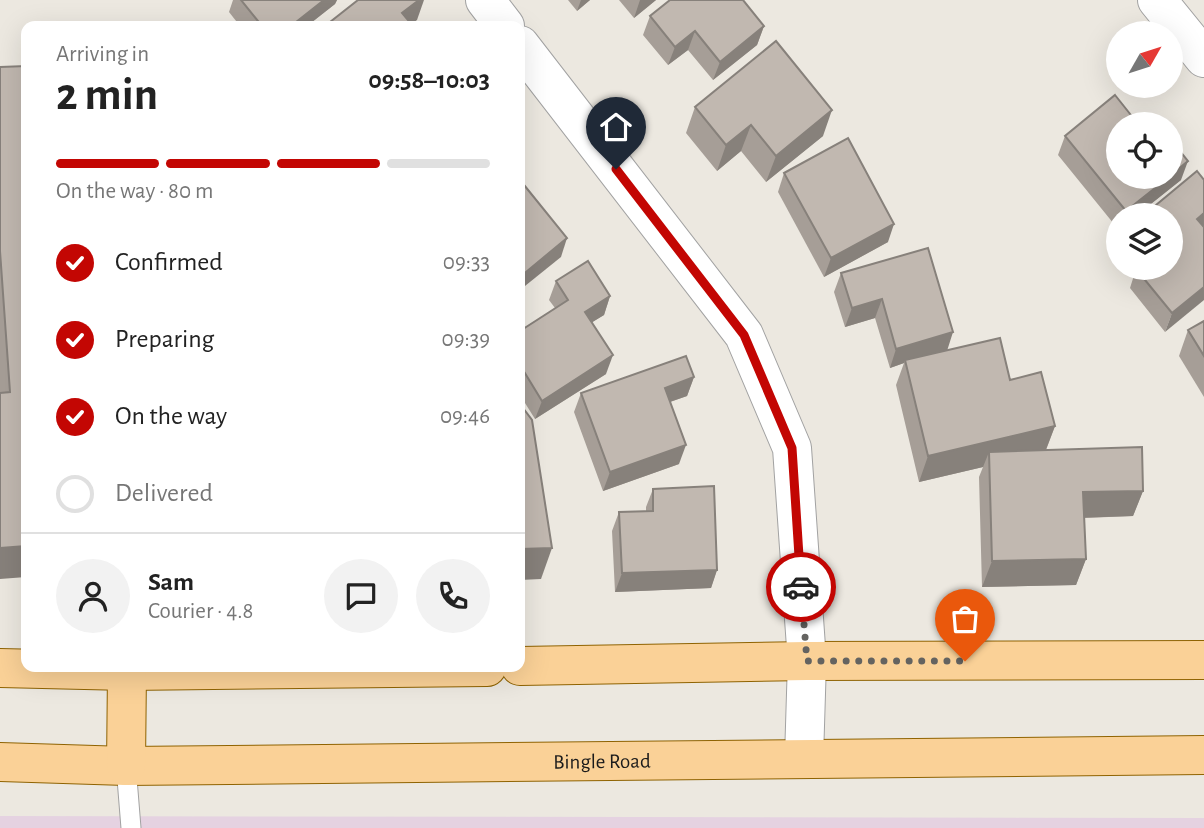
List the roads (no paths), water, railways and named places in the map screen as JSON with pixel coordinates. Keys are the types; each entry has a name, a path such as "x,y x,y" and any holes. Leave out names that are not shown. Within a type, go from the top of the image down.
{"main road":[{"path":"525,666 807,661 1204,660"},
{"path":"0,668 21,668"},
{"path":"126,766 127,672"},
{"name":"Bingle Road","path":"0,762 126,766 1204,755"}],"street":[{"path":"485,0 501,21"},
{"path":"1157,0 1204,58"},
{"path":"525,51 744,335 792,448 807,661 804,758"}],"lane":[{"path":"126,766 131,828"}]}
